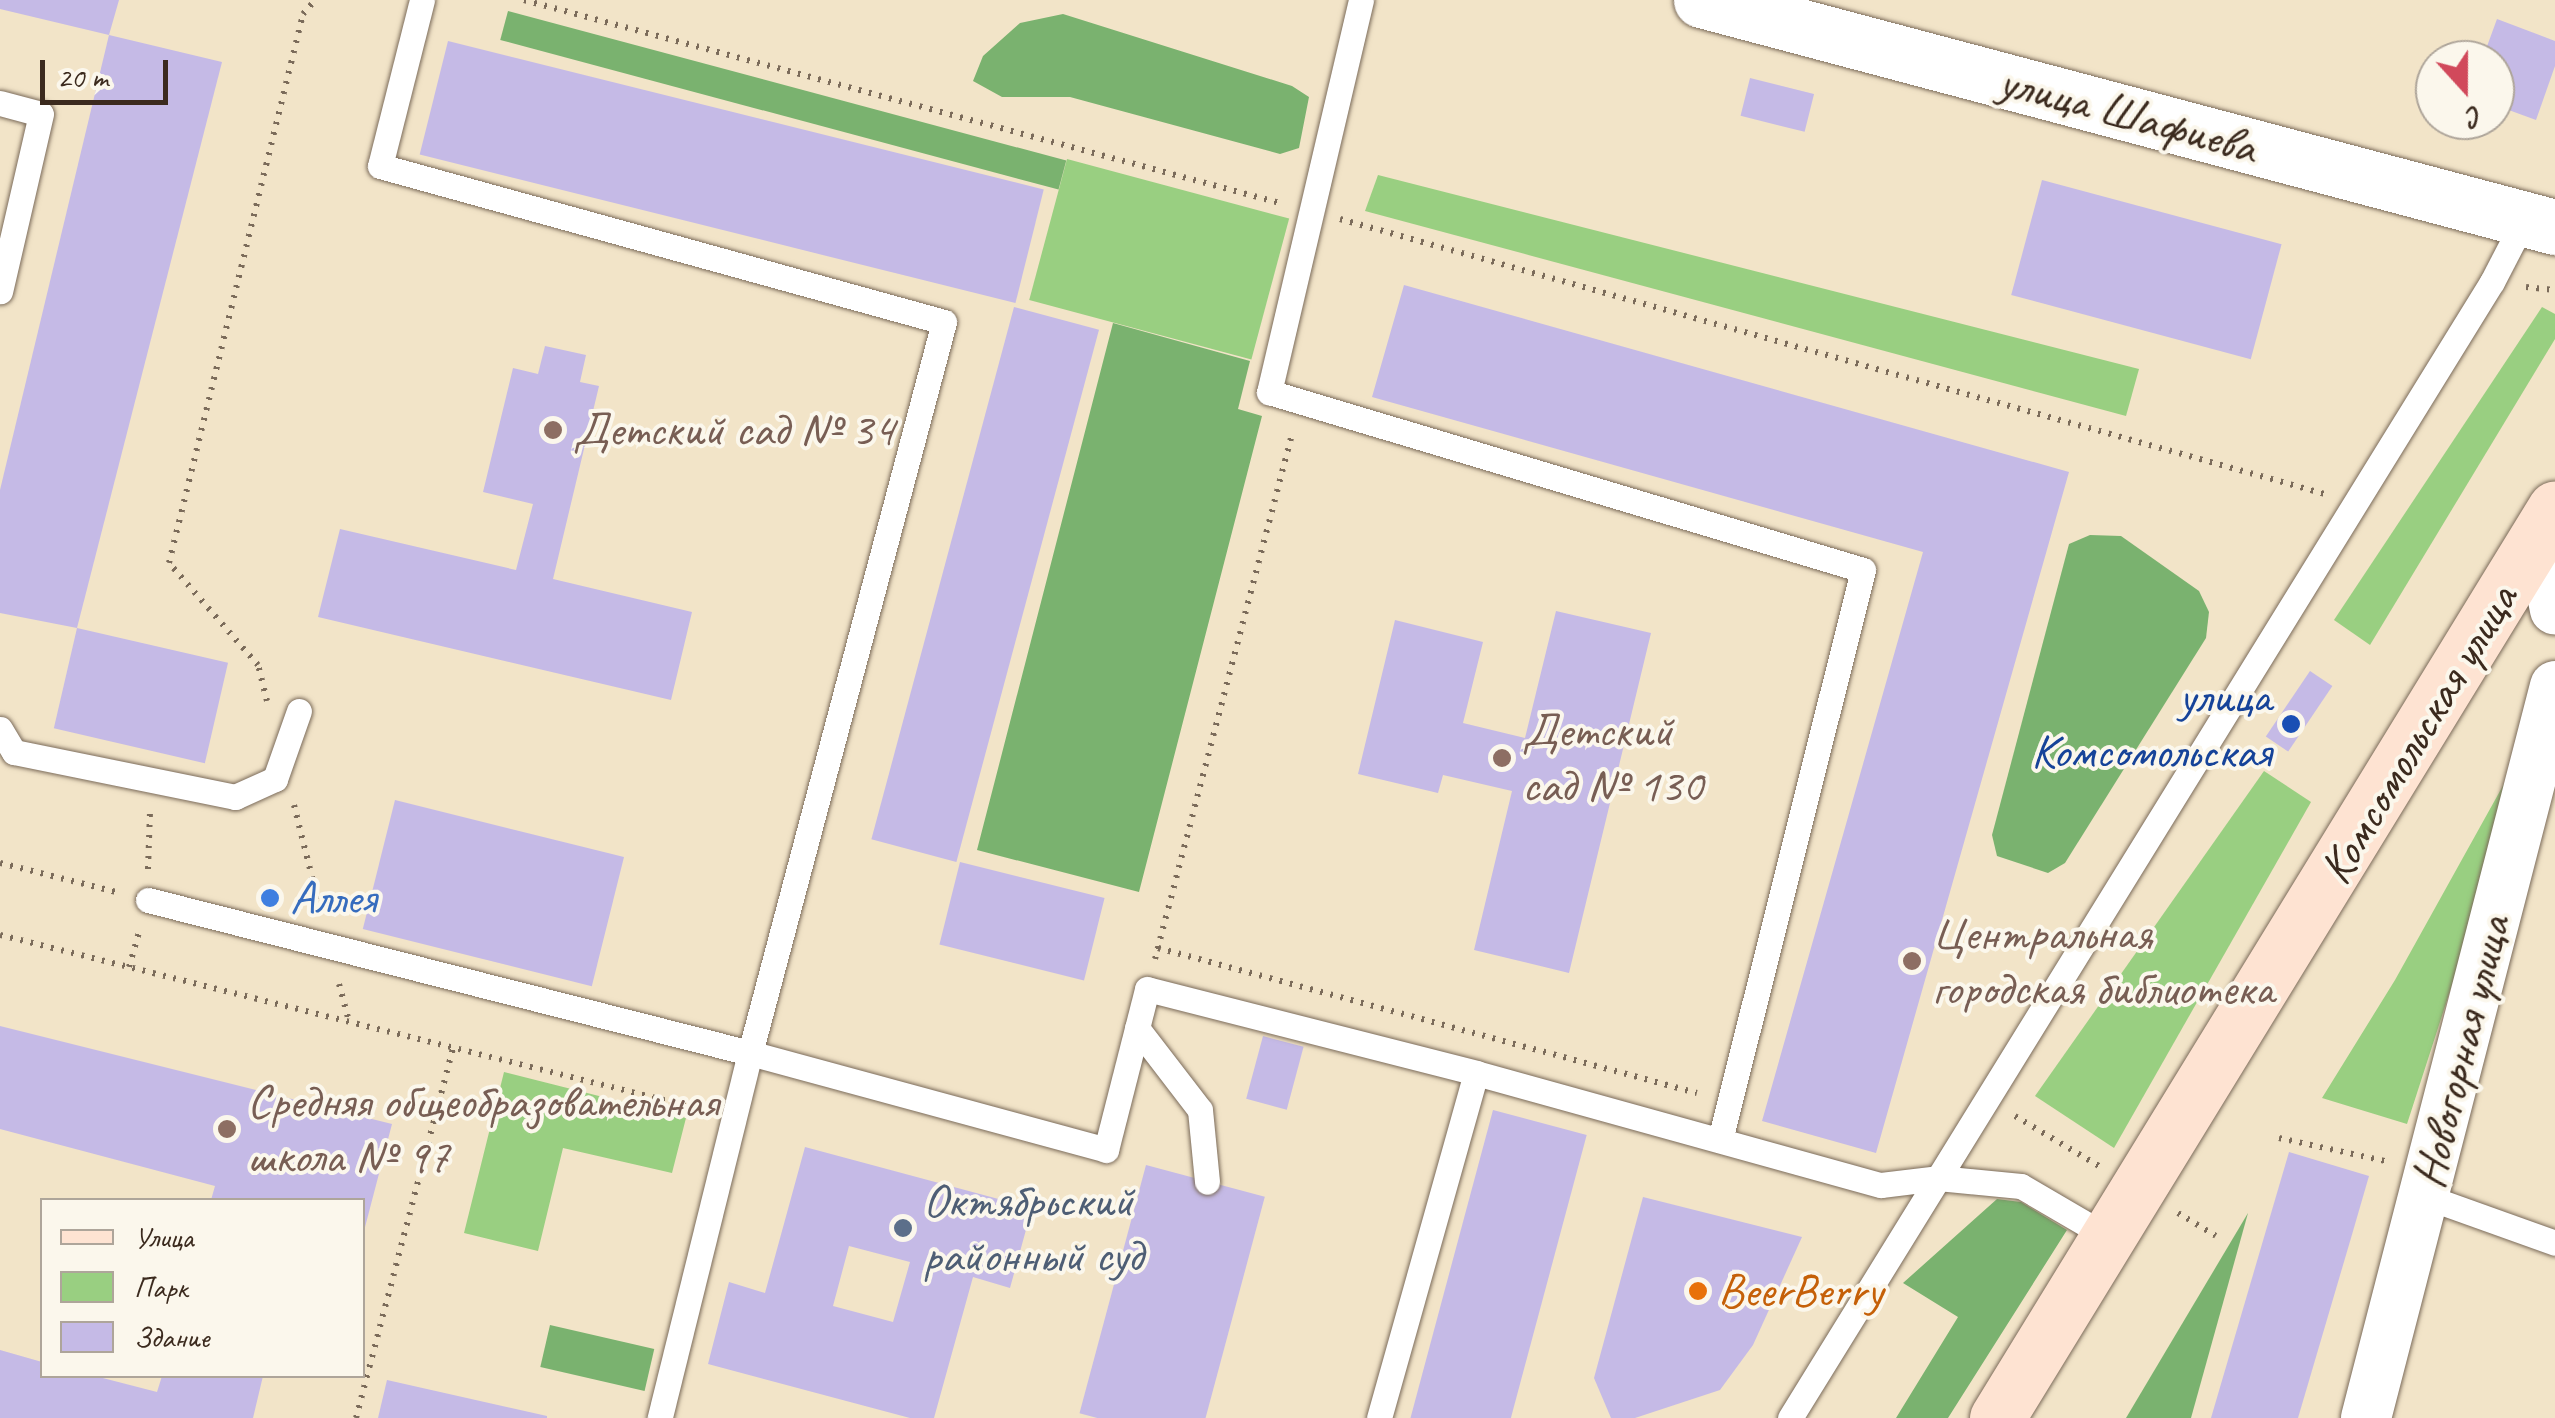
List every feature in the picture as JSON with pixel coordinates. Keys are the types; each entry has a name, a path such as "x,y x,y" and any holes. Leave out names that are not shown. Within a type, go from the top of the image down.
{"main road":[{"name":"Комсомольская улица","path":"1998,1418 2547,521"}],"street":[{"name":"улица Шафиева","path":"1702,0 2540,224"},
{"path":"2547,521 2555,610"},
{"name":"Новогорная улица","path":"2366,1418 2555,686"}],"lane":[{"path":"422,0 380,166 944,322 750,1052 660,1418"},
{"path":"1361,0 1270,392 1863,570 1720,1140"},
{"path":"0,103 42,114 0,291"},
{"path":"1790,1418 1983,1098 2492,282 2540,224"},
{"path":"0,728 14,752 244,796 268,785 283,764 299,711"},
{"path":"148,900 750,1052 1106,1150 1147,989 1476,1072 1881,1185 1938,1178 2021,1186 2110,1238"},
{"path":"1137,1028 1200,1110 1207,1182"},
{"path":"1378,1418 1476,1072"},
{"path":"2428,1184 2555,1243"}],"path":[{"path":"314,0 303,14 168,564 258,665 349,1022"},
{"path":"524,0 1312,212 2331,495"},
{"path":"1147,989 1300,402"},
{"path":"129,967 148,900 150,780"},
{"path":"0,862 148,900"},
{"path":"0,935 734,1118"},
{"path":"1158,948 1730,1101"},
{"path":"356,1418 452,1048"},
{"path":"1983,1098 2216,1236"},
{"path":"2278,1138 2428,1184"}],"green space":[{"path":"508,11 1066,161 1059,190 500,40"},
{"path":"1063,14 1292,86 1309,97 1299,148 1280,154 1070,97 1002,97 973,81 983,56 1020,23"},
{"path":"1067,159 1289,219 1251,360 1029,300"},
{"path":"1378,175 2139,369 2126,416 1365,211"},
{"path":"2542,307 2555,314 2555,339 2370,645 2334,620"},
{"path":"1113,323 1250,361 1238,409 1262,416 1139,892 977,850"},
{"path":"2090,535 2121,536 2199,591 2209,612 2206,638 2065,863 2048,873 1997,856 1992,835 2069,544"},
{"path":"2535,728 2407,1124 2322,1098 2395,980"},
{"path":"2264,771 2311,802 2114,1148 2035,1096"},
{"path":"504,1072 686,1118 672,1173 563,1148 538,1251 464,1233"},
{"path":"1997,1199 2021,1202 2067,1230 1948,1418 1896,1418 1958,1317 1903,1283"},
{"path":"2248,1213 2191,1418 2126,1418"},
{"path":"550,1325 654,1349 645,1391 540,1367"}],"building":[{"path":"0,0 119,0 109,35 0,9"},
{"path":"2497,19 2555,41 2555,66 2536,120 2515,112 2515,40 2489,40"},
{"path":"109,35 222,62 77,628 0,613 0,490"},
{"path":"448,41 1044,190 1015,303 420,155"},
{"path":"1750,78 1814,94 1805,132 1741,116"},
{"path":"2042,180 2282,244 2251,359 2011,295"},
{"path":"1404,285 2069,472 1876,1153 1762,1121 1923,552 1372,397"},
{"path":"1014,307 1099,330 956,862 871,839"},
{"path":"545,346 586,355 580,382 599,386 553,579 692,612 671,700 318,617 340,529 516,570 533,504 483,492 513,368 538,374"},
{"path":"1556,611 1651,633 1569,973 1474,950 1512,791 1443,775 1438,793 1358,774 1395,620 1483,642 1463,723 1525,738"},
{"path":"77,628 228,663 205,763 54,728"},
{"path":"2310,671 2332,686 2288,752 2266,736"},
{"path":"395,800 624,857 592,986 363,929"},
{"path":"960,862 1105,898 1084,981 939,944"},
{"path":"0,1026 392,1124 365,1227 365,1198 212,1198 215,1186 0,1129"},
{"path":"1263,1036 1304,1047 1287,1110 1246,1099"},
{"path":"1493,1110 1587,1135 1511,1418 1410,1418"},
{"path":"805,1147 1032,1208 1010,1288 973,1277 934,1418 910,1418 708,1364 729,1282 765,1293","holes":["849,1246 910,1262 893,1322 833,1306"]},
{"path":"2289,1152 2369,1176 2351,1238 2298,1418 2211,1418"},
{"path":"1146,1165 1265,1197 1206,1418 1097,1418 1079,1413"},
{"name":"BeerBerry","path":"1643,1197 1802,1237 1753,1345 1720,1390 1635,1418 1611,1418 1594,1378"},
{"path":"0,1350 40,1361 40,1378 103,1378 157,1392 161,1378 263,1378 253,1418 0,1418"},
{"path":"387,1380 547,1416 547,1418 378,1418"}],"place":[{"name":"Детский сад № 34","path":"553,430"},
{"name":"улица Комсомольская","path":"2291,724"},
{"name":"Детский сад № 130","path":"1502,758"},
{"name":"Аллея","path":"270,898"},
{"name":"Центральная городская библиотека","path":"1912,961"},
{"name":"Средняя общеобразовательная школа № 97","path":"227,1129"},
{"name":"Октябрьский районный суд","path":"903,1228"},
{"name":"BeerBerry","path":"1698,1291"}]}
